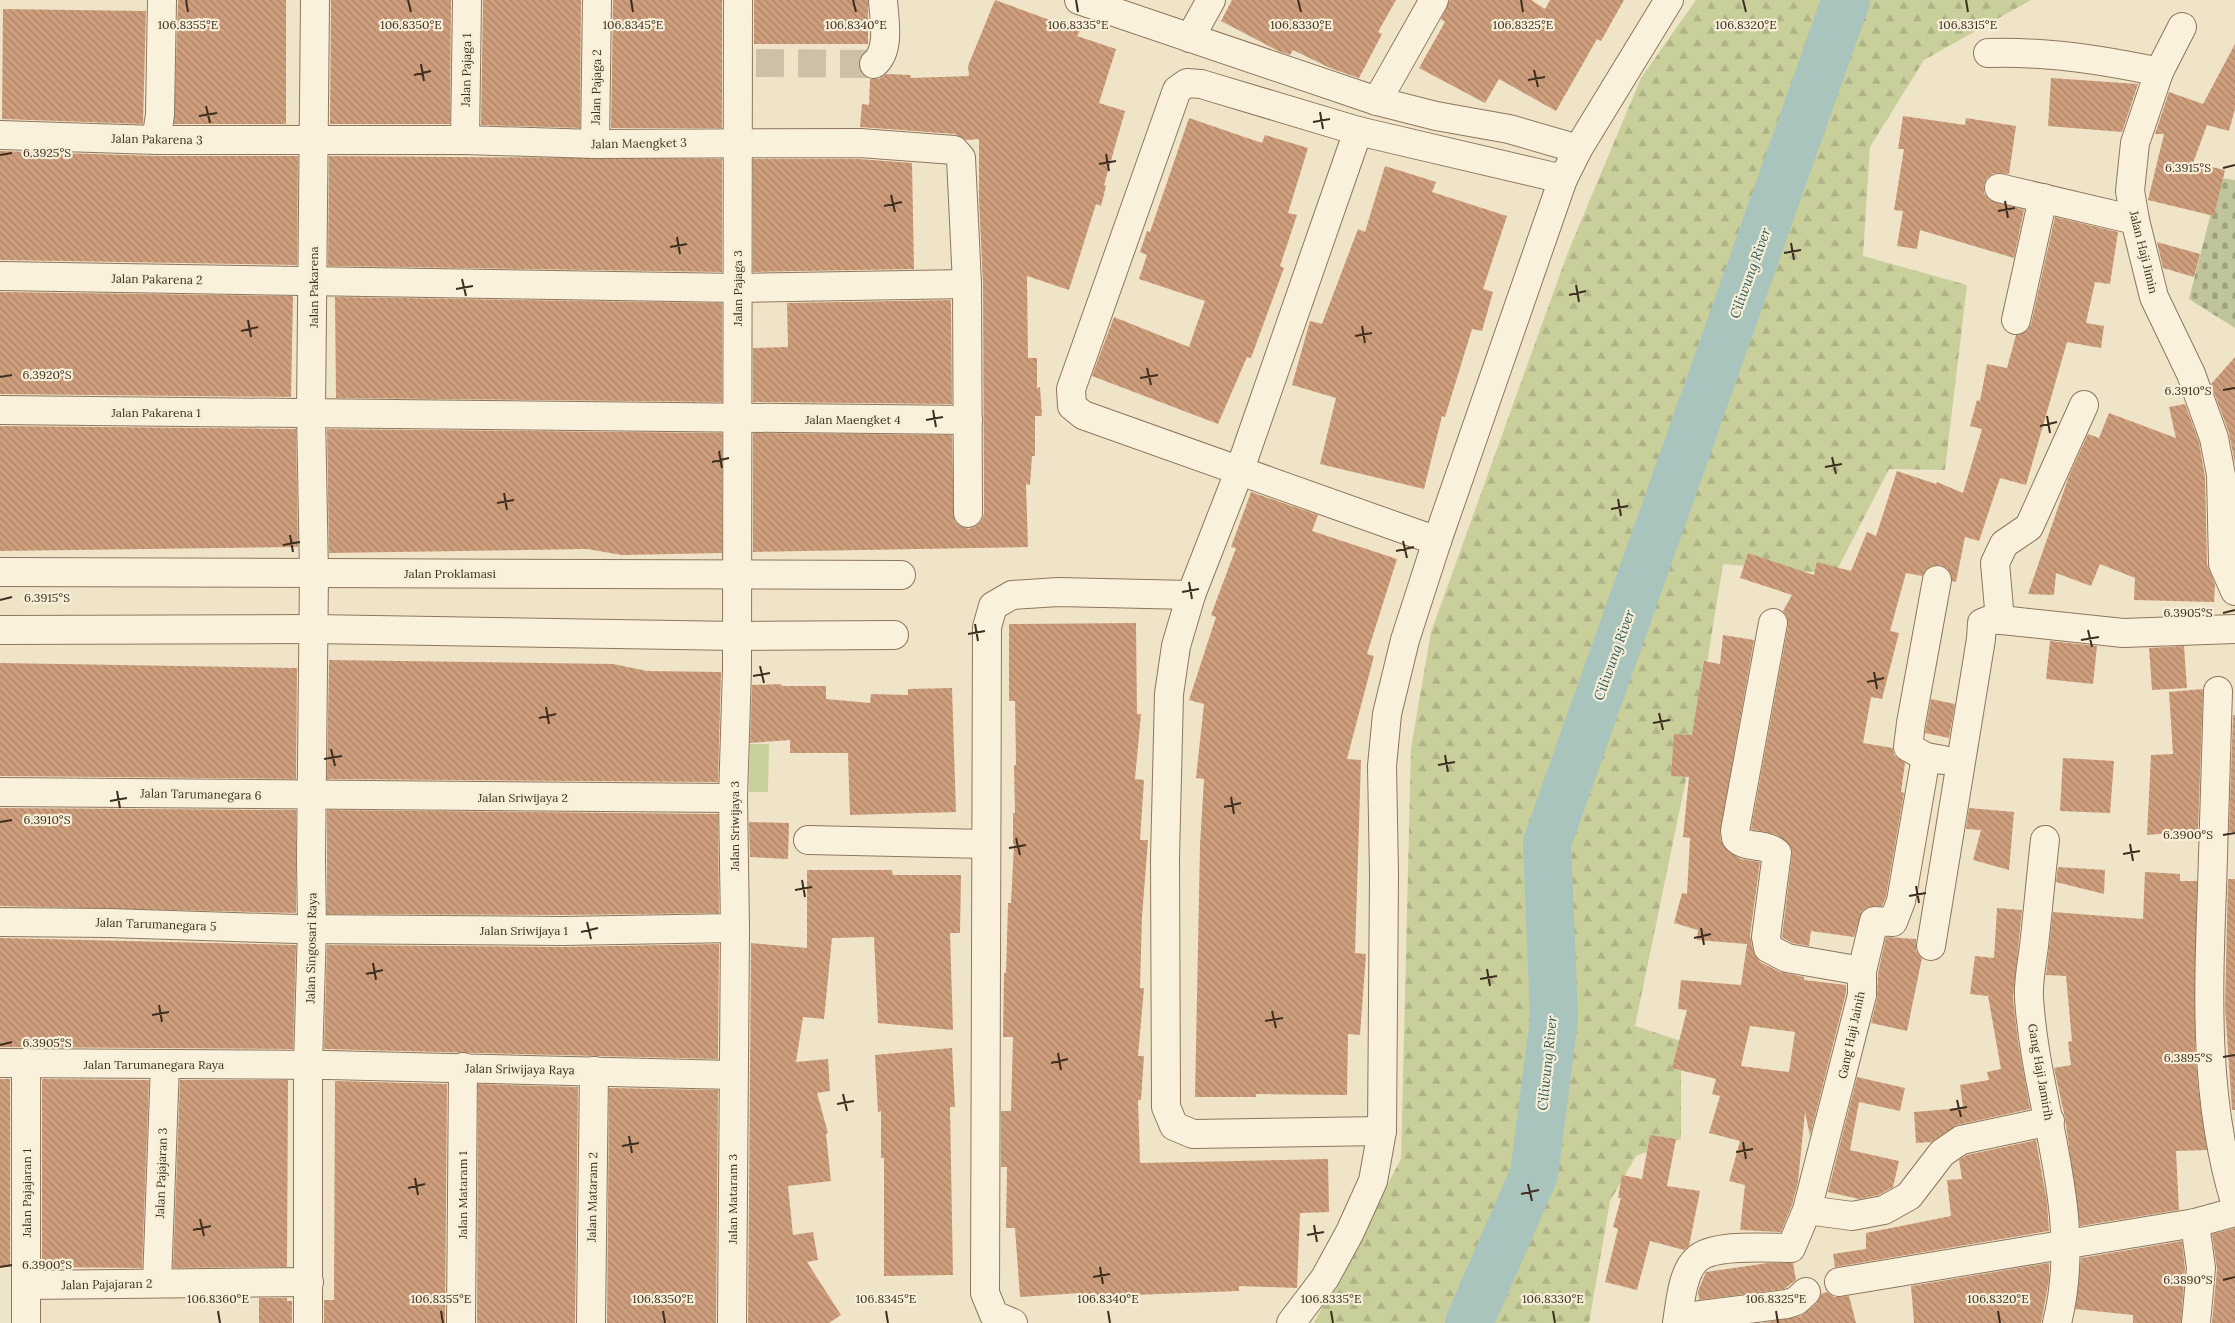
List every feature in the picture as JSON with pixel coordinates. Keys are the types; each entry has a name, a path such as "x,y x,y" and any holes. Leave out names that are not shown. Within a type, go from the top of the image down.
{"street":[{"path":"156,140 160,115 162,0"},
{"name":"Jalan Pakarena","path":"314,574 312,413 315,0"},
{"name":"Jalan Pajaga 1","path":"465,140 467,0"},
{"name":"Jalan Pajaga 2","path":"595,144 597,0"},
{"name":"Jalan Pajaga 3","path":"736,576 737,142 747,62 738,0"},
{"path":"874,64 878,61 885,42 883,0"},
{"path":"1079,0 1377,101 1436,116 1510,129 1578,150"},
{"path":"1190,38 1211,0"},
{"path":"1377,101 1434,0"},
{"path":"1291,1323 1325,1278 1350,1232 1372,1181 1382,1131 1383,757 1387,714 1405,640 1437,541 1563,179 1578,150 1669,0"},
{"name":"Jalan Haji Jimin","path":"2182,27 2159,72 2135,143 2130,191 2135,220 2154,297 2191,374 2214,438 2221,475 2223,564 2235,591"},
{"path":"1988,53 2022,52 2121,64 2159,72"},
{"path":"1437,541 1083,415 1072,406 1071,389 1177,90 1187,83 1201,84 1358,131 1563,179"},
{"path":"1358,131 1239,472 1191,595 1176,646 1169,694 1165,858 1166,1107 1174,1126 1194,1134 1382,1131"},
{"name":"Jalan Pakarena 3","path":"0,135 156,140 313,139"},
{"name":"Jalan Maengket 3","path":"313,139 465,140 595,144 869,143 954,150 960,158 967,284"},
{"path":"1999,188 2135,220"},
{"path":"2016,320 2043,198"},
{"name":"Jalan Pakarena 2","path":"0,276 737,288 967,284"},
{"path":"967,284 968,513"},
{"path":"2000,620 1995,563 2004,544 2029,527 2084,405"},
{"name":"Jalan Pakarena 1","path":"0,410 737,419"},
{"name":"Jalan Maengket 4","path":"737,419 968,420"},
{"name":"Jalan Proklamasi","path":"0,572 543,573 736,576 901,575"},
{"name":"Jalan Singosari Raya","path":"308,1323 308,1064 312,928 314,574"},
{"name":"Jalan Sriwijaya 3","path":"733,1075 735,928 733,798 737,636 736,576"},
{"path":"1937,580 1908,747 1926,756 1959,764"},
{"path":"1013,1323 994,1316 984,1293 987,627 993,606 1012,595 1049,593 1191,595"},
{"path":"1931,946 1982,624 1992,619 2123,632 2235,629"},
{"path":"1773,624 1735,831 1736,838 1746,844 1767,846 1777,853 1766,937 1768,948 1787,958 1862,971"},
{"path":"0,630 313,629 737,636 894,635"},
{"path":"2218,691 2208,1010 2221,1144 2224,1164 2235,1202"},
{"name":"Gang Haji Jainih","path":"1677,1321 1690,1268 1703,1254 1725,1249 1791,1248 1807,1210 1851,1044 1862,995 1862,971 1874,921 1893,922 1901,901 1926,756"},
{"name":"Jalan Tarumanegara 6","path":"0,792 312,795"},
{"name":"Jalan Sriwijaya 2","path":"312,795 733,798"},
{"path":"808,840 986,844"},
{"name":"Gang Haji Jamirih","path":"2045,840 2029,996 2037,1065 2050,1121 2062,1188 2066,1243 2063,1299 2057,1323"},
{"name":"Jalan Tarumanegara 5","path":"0,922 109,922 312,928"},
{"name":"Jalan Sriwijaya 1","path":"312,928 562,930 735,928"},
{"name":"Jalan Tarumanegara Raya","path":"13,1063 308,1064"},
{"name":"Jalan Pajajaran 1","path":"13,1063 26,1285 26,1323"},
{"name":"Jalan Pajajaran 3","path":"157,1283 165,1064"},
{"name":"Jalan Sriwijaya Raya","path":"308,1064 733,1075"},
{"name":"Jalan Mataram 1","path":"461,1323 463,1067"},
{"name":"Jalan Mataram 2","path":"590,1323 594,1071"},
{"name":"Jalan Mataram 3","path":"732,1323 733,1075"},
{"path":"1807,1210 1852,1216 1884,1210 1910,1196 1942,1153 1961,1140 2050,1121"},
{"path":"1839,1282 2195,1223 2235,1212"},
{"path":"2195,1223 2201,1268 2196,1323"},
{"name":"Jalan Pajajaran 2","path":"26,1285 308,1282"},
{"path":"1677,1321 1787,1304 1796,1301 1806,1292"}],"green space":[{"path":"1696,0 2031,0 1924,60 1870,147 1863,256 1967,285 1945,470 1889,469 1835,574 1723,564 1696,731 1635,1026 1681,1041 1681,1139 1636,1156 1610,1201 1589,1323 1314,1323 1401,1159 1411,748 1431,632 1568,252 1641,78"},
{"path":"2220,178 2235,180 2235,328 2189,299"},
{"path":"750,744 769,744 768,792 749,792"}],"building":[{"path":"178,0 286,0 286,124 174,124"},
{"path":"331,0 451,0 450,124 330,124"},
{"path":"483,0 581,0 580,128 481,125"},
{"path":"613,0 722,0 722,128 611,128"},
{"path":"754,0 868,0 868,44 754,44"},
{"path":"995,0 1061,24 1063,20 1081,29 1077,36 1116,49 1099,103 1125,111 1104,185 1106,186 1101,206 1096,204 1069,290 1027,276 1028,358 1037,358 1037,388 1040,387 1042,416 1035,416 1035,456 1032,456 1030,485 1026,484 1028,547 753,552 753,433 952,435 954,520 960,526 969,529 976,526 982,520 984,513 983,284 979,200 979,139 966,140 955,134 860,127 862,104 869,105 870,79 879,79 886,74 911,75 910,78 969,76 968,66"},
{"path":"1232,0 1396,0 1378,32 1382,34 1359,78 1330,68 1293,50 1290,55 1278,51 1221,21"},
{"path":"1450,0 1531,0 1545,9 1550,0 1624,0 1601,41 1597,39 1556,111 1499,79 1485,103 1419,68 1445,22 1441,19"},
{"path":"3,9 146,11 143,124 2,119"},
{"path":"2235,44 2235,109 2229,131 2207,125 2193,163 2225,170 2214,216 2148,200 2164,134 2155,134 2169,92 2203,104"},
{"path":"2051,78 2138,84 2122,132 2048,126"},
{"path":"1903,116 1965,125 1966,118 2016,126 2009,174 1994,173 1987,178 1984,185 1984,193 1989,200 2024,210 2014,258 1920,230 1917,249 1897,246 1903,211 1894,210 1904,149 1898,149"},
{"path":"1189,118 1262,143 1265,135 1308,148 1288,213 1297,215 1280,266 1284,268 1251,358 1247,357 1218,424 1092,376 1114,317 1189,347 1205,301 1139,279 1147,255 1140,252 1147,231 1150,232"},
{"path":"0,151 156,156 298,156 297,265 0,260"},
{"path":"329,156 722,159 722,272 328,266"},
{"path":"753,159 859,159 912,163 914,269 753,272"},
{"path":"1385,166 1436,182 1432,192 1507,216 1483,289 1493,292 1482,331 1472,329 1445,417 1442,416 1424,489 1320,464 1336,398 1292,385 1310,321 1322,324 1358,229 1365,232"},
{"path":"2055,217 2118,232 2110,284 2095,282 2086,323 2104,326 2101,348 2067,342 2026,485 2000,478 1979,541 1965,537 1956,582 1952,581 1947,568 1940,565 1931,566 1922,576 1906,573 1890,631 1899,633 1882,699 1871,697 1863,743 1893,748 1894,755 1905,763 1901,792 1904,793 1886,897 1882,906 1868,907 1862,911 1854,937 1811,931 1809,946 1792,943 1782,937 1792,855 1791,847 1777,835 1751,829 1788,626 1787,617 1783,611 1792,595 1740,578 1748,553 1814,575 1817,562 1851,571 1867,532 1876,536 1897,471 1936,484 1937,482 1963,493 1982,429 1970,426 1977,400 1980,401 1987,364 2007,368 2016,335 2027,331 2031,324"},
{"path":"2157,242 2200,254 2194,277 2163,268"},
{"path":"0,292 293,296 291,397 0,394"},
{"path":"335,297 722,303 722,402 336,398"},
{"path":"951,300 952,404 753,402 753,348 788,347 787,303"},
{"path":"2235,357 2235,464 2229,433 2211,384"},
{"path":"2185,404 2199,442 2205,477 2207,564 2215,584 2214,602 2134,600 2135,578 2100,564 2091,586 2056,573 2054,595 2028,594 2069,476 2088,434 2099,438 2109,413 2176,438 2169,407"},
{"path":"0,426 296,429 298,547 0,551"},
{"path":"327,429 722,433 722,553 622,555 587,549 329,553"},
{"path":"1251,492 1318,515 1312,531 1397,559 1367,654 1374,656 1347,759 1361,760 1355,953 1366,954 1360,1035 1348,1034 1347,1095 1256,1094 1256,1097 1195,1097 1200,845 1204,779 1196,778 1204,704 1189,700 1216,617 1211,615 1236,548 1231,547"},
{"path":"1136,623 1137,714 1141,714 1135,779 1144,780 1140,840 1148,840 1142,917 1140,988 1144,988 1138,1056 1144,1056 1141,1100 1138,1100 1140,1163 1328,1159 1329,1212 1300,1213 1297,1288 1239,1286 1239,1291 1081,1297 1080,1293 1020,1297 1015,1228 1006,1228 1007,1167 1001,1167 1001,1111 1011,1111 1013,1037 1003,1037 1004,973 1006,973 1008,903 1011,903 1014,844 1013,813 1015,813 1014,765 1016,765 1015,701 1009,701 1009,624"},
{"path":"1723,635 1754,640 1720,833 1721,841 1730,853 1741,859 1760,862 1750,935 1753,951 1760,962 1780,972 1804,977 1804,980 1846,985 1846,993 1810,1136 1805,1112 1798,1182 1792,1205 1781,1232 1740,1230 1745,1185 1729,1181 1740,1141 1709,1133 1720,1096 1712,1094 1716,1079 1672,1068 1687,1010 1678,1009 1681,980 1741,985 1747,944 1697,940 1698,930 1674,923 1682,893 1687,894 1690,838 1683,837 1689,777 1671,776 1674,734 1692,735 1704,661 1720,664","holes":["1750,1026 1795,1032 1789,1072 1741,1066"]},
{"path":"2050,641 2097,646 2093,684 2046,679"},
{"path":"2184,646 2187,688 2152,690 2149,648"},
{"path":"329,660 613,664 647,671 721,672 718,782 327,779"},
{"path":"0,663 297,668 296,779 0,776"},
{"path":"781,684 782,686 826,686 826,699 870,703 871,694 908,695 908,689 952,688 956,812 850,815 848,753 790,753 790,740 750,743 752,685"},
{"path":"2203,689 2198,831 2172,830 2172,833 2147,835 2151,755 2173,754 2169,692"},
{"path":"1931,699 1955,704 1949,738 1925,733"},
{"path":"2233,715 2235,715 2235,832 2229,832"},
{"path":"2063,758 2114,761 2110,813 2060,811"},
{"path":"0,808 296,810 296,913 0,906"},
{"path":"1969,808 2014,812 2009,870 1973,860 1981,830 1966,829"},
{"path":"327,810 718,814 719,913 562,915 327,914"},
{"path":"749,822 789,823 788,859 750,857"},
{"path":"2058,867 2105,870 2104,894 2056,882"},
{"path":"807,870 892,870 893,875 961,875 960,933 950,933 953,1030 878,1023 874,937 832,938 824,1019 803,1017 796,1062 828,1059 830,1091 817,1093 828,1133 826,1134 831,1181 788,1186 793,1235 813,1232 818,1260 807,1262 841,1315 829,1323 748,1323 751,943 807,948"},
{"path":"2145,872 2180,874 2180,881 2197,881 2195,1047 2198,1087 2207,1150 2176,1151 2179,1210 2080,1226 2065,1118 2054,1068 2071,1065 2068,1042 2072,1041 2066,976 2046,975 2053,912 2143,919"},
{"path":"2228,879 2235,879 2235,1110 2232,1110 2225,1007"},
{"path":"1997,908 2022,910 2013,998 2018,1042 2030,1109 1957,1125 1931,1142 1916,1143 1914,1112 1963,1108 1960,1085 1989,1080 1987,1072 2001,1069 1988,996 1970,994 1975,956 1994,958"},
{"path":"1886,937 1916,939 1916,951 1922,958 1907,1031 1871,1023 1877,999 1878,973"},
{"path":"0,938 296,945 293,1049 0,1047"},
{"path":"719,944 718,1059 324,1049 327,945 562,947"},
{"path":"952,1048 955,1107 950,1107 953,1275 884,1276 884,1158 881,1158 881,1111 878,1112 875,1055"},
{"path":"1857,1077 1905,1088 1900,1111 1859,1102 1850,1150 1899,1161 1893,1187 1879,1195 1859,1199 1828,1192"},
{"path":"0,1079 10,1079 10,1267 0,1267"},
{"path":"42,1079 149,1080 142,1268 42,1267"},
{"path":"180,1080 288,1080 287,1267 173,1268"},
{"path":"335,1081 447,1084 445,1323 324,1323 324,1300 334,1300"},
{"path":"478,1084 578,1087 575,1323 477,1323"},
{"path":"609,1088 718,1090 716,1323 607,1323"},
{"path":"1650,1135 1676,1139 1667,1186 1700,1191 1689,1246 1684,1250 1650,1241 1637,1290 1605,1282 1618,1229 1613,1227 1621,1198 1618,1198 1622,1175 1642,1179"},
{"path":"2036,1140 2047,1202 2049,1231 1835,1267 1833,1254 1866,1249 1866,1233 1951,1216 1947,1180 1962,1179 1959,1160 1967,1155"},
{"path":"2235,1228 2235,1323 2212,1323 2217,1269 2212,1234"},
{"path":"2182,1241 2185,1268 2181,1323 2133,1323 2133,1315 2075,1309 2081,1258"},
{"path":"1768,1263 1793,1263 1796,1280 1784,1289 1699,1300 1698,1291 1706,1272"},
{"path":"2049,1263 2049,1280 2041,1323 1914,1323 1911,1286"},
{"path":"1827,1292 1834,1297 1849,1296 1856,1323 1762,1323 1801,1316 1816,1304 1821,1294"},
{"path":"259,1298 287,1298 287,1301 292,1301 292,1323 259,1323"}],"waterway":[{"name":"Ciliwung River","path":"1469,1323 1534,1174 1554,1019 1547,843 1846,0"}],"tunnel":[{"path":"756,63 874,64"}]}
